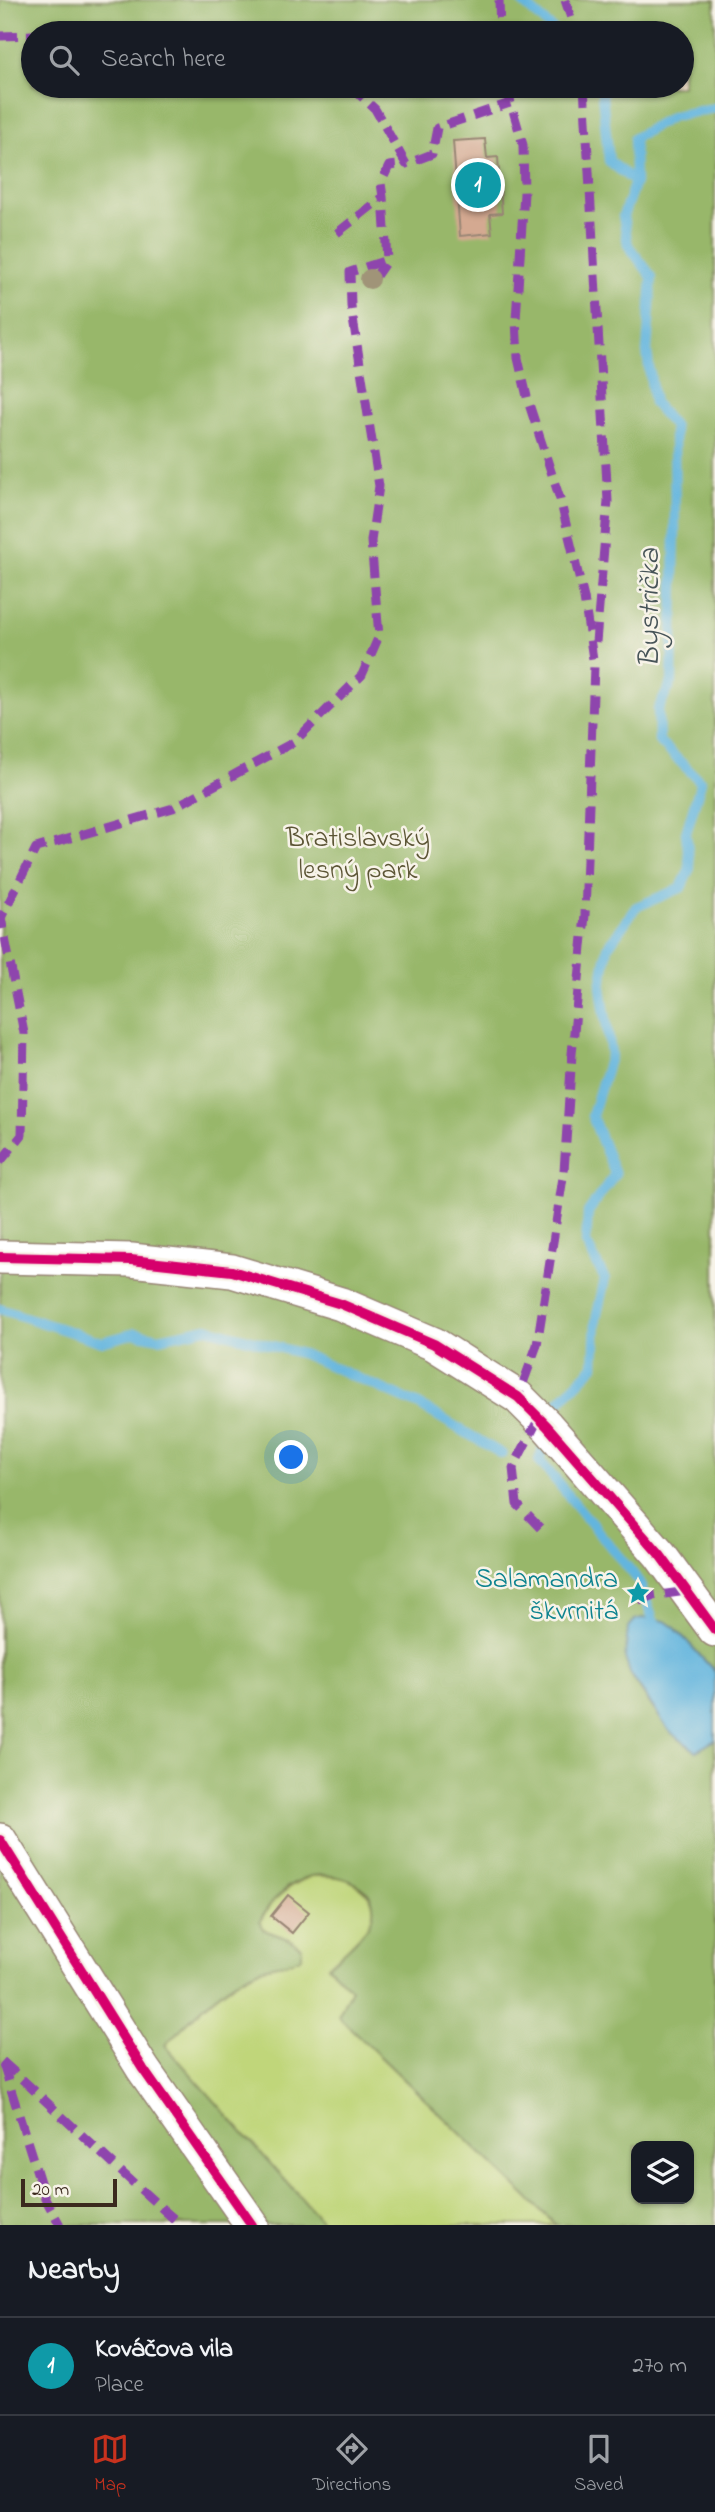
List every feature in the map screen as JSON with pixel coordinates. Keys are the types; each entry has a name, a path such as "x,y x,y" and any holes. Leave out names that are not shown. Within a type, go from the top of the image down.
{"lane":[{"path":"0,1257 131,1260 232,1271 341,1304 434,1344 518,1397 553,1432 660,1555 715,1630"},
{"path":"0,1840 143,2069 252,2225"}],"green space":[{"name":"Bratislavský lesný park","path":"0,0 715,0 715,1672 675,1628 642,1618 630,1673 658,1716 685,1744 696,1751 715,1740 715,2225 556,2225 338,2016 351,1989 328,1966 355,1942 367,1927 373,1913 368,1894 361,1887 342,1878 312,1876 295,1882 274,1900 260,1921 264,1930 291,1940 302,1948 302,1957 260,1969 233,1983 209,2002 165,2045 325,2225 0,2225"},
{"path":"311,1876 336,1876 349,1880 365,1891 374,1908 371,1922 351,1945 351,1989 338,2016 556,2225 325,2225 164,2045 209,2002 233,1984 260,1969 302,1957 301,1947 291,1940 264,1930 260,1922 281,1894"}],"water":[{"path":"642,1618 665,1621 675,1628 715,1672 715,1740 696,1751 669,1731 630,1673 625,1658 628,1628 635,1620"}],"building":[{"path":"485,139 487,158 498,157 502,213 490,214 492,233 460,236 453,141"},
{"path":"288,1895 309,1912 292,1933 271,1916"}],"waterway":[{"name":"Bystrička","path":"520,0 544,21"},
{"name":"Bystrička","path":"552,1422 559,1402 594,1366 596,1319 605,1279 586,1243 588,1212 615,1174 592,1116 611,1053 601,987 608,947 636,907 681,888 690,868 686,833 701,782 659,741 658,709 672,682 674,427 654,403 647,352 652,277 628,245 623,216 635,182 609,161 602,98"},
{"path":"635,182 634,138 673,116 715,108"},
{"path":"0,1309 102,1342 135,1333 159,1338 207,1328 303,1354 419,1405 502,1454"},
{"name":"Bystrička","path":"547,1436 539,1460 639,1581 653,1620 659,1628"}],"marked path":[{"path":"499,0 500,21"},
{"path":"565,0 572,21"},
{"path":"0,36 21,35"},
{"path":"363,98 375,109 406,164 432,154 437,128 510,103"},
{"path":"509,98 523,145 524,193 516,320 518,358 528,401 560,499 584,598 594,666 585,915 564,1171 537,1345 518,1397"},
{"path":"585,98 608,501 596,642"},
{"path":"374,279 387,260 381,183 389,166 406,164"},
{"path":"337,233 383,197"},
{"path":"0,1162 22,1135 24,1033 1,918 36,848 173,808 294,742 362,675 379,636 371,541 379,486 351,306 350,272 387,260"},
{"path":"539,1418 513,1468 517,1504 546,1534"},
{"path":"639,1601 652,1596 687,1591"},
{"path":"2,2061 181,2225"},
{"path":"3,2064 45,2198 60,2225"}],"cycle path":[{"path":"0,1257 131,1260 232,1271 341,1304 434,1344 518,1397 547,1426 660,1555 715,1630"},
{"path":"0,1840 143,2069 252,2225"}],"place":[{"name":"Kováčova vila","path":"478,185"},
{"name":"Salamandra škvrnitá","path":"638,1593"}]}
